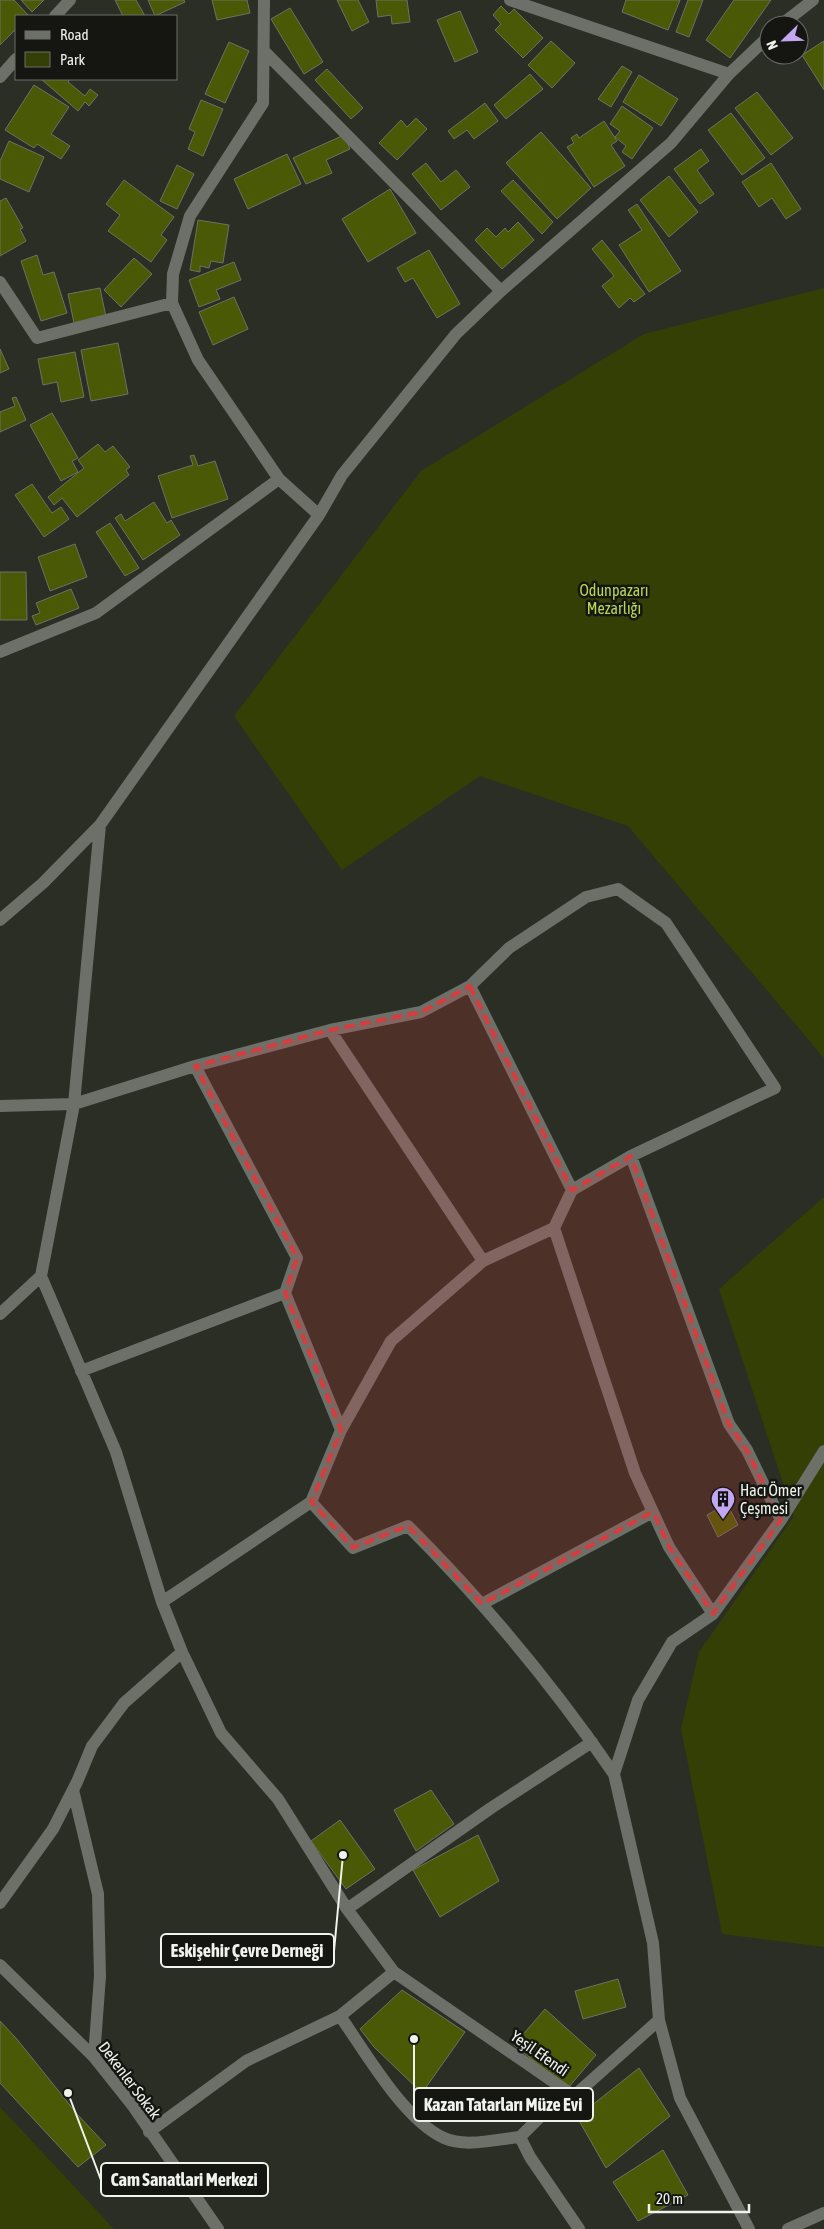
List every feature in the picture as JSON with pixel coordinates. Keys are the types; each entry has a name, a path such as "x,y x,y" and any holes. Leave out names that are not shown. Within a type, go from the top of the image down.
{"street":[{"path":"56,15 70,0"},
{"path":"264,0 263,103 190,216 173,274 172,303 198,360 278,479 319,515"},
{"path":"510,0 729,74"},
{"path":"794,15 813,0"},
{"path":"0,920 43,883 100,825 319,515 342,475 456,334 501,291 671,143 729,74 759,46"},
{"path":"264,51 501,291"},
{"path":"0,77 15,60"},
{"path":"0,282 36,338 172,303"},
{"path":"0,652 96,613 278,479"},
{"path":"0,1314 41,1276 74,1104 100,825"},
{"path":"0,1106 74,1104 195,1066 330,1030 421,1012 470,986 509,948 586,897 618,889 666,923 775,1088 631,1156 572,1190 554,1228 483,1261 391,1341 341,1430 311,1502 162,1602"},
{"path":"470,986 572,1190"},
{"path":"330,1030 483,1261"},
{"path":"195,1066 297,1258 285,1293 341,1430"},
{"path":"631,1156 729,1424 747,1450 781,1520"},
{"path":"554,1228 635,1473 669,1547 714,1614"},
{"name":"Yeşil Efendi","path":"41,1276 116,1452 162,1602 182,1652 221,1733 278,1799 347,1910 394,1972 574,2096 659,2020"},
{"path":"81,1371 285,1293"},
{"path":"614,1774 638,1700 672,1642 714,1614 781,1520 824,1451"},
{"path":"311,1502 353,1548 408,1526 482,1604 575,1716 614,1774 653,1943 659,2020 680,2098 749,2229"},
{"path":"482,1604 654,1512"},
{"path":"0,1903 53,1829 73,1790 92,1746 124,1702 182,1652"},
{"path":"347,1910 491,1808 592,1742"},
{"path":"73,1790 98,1894 100,1976 94,2057"},
{"name":"Dekenler Sokak","path":"0,1965 94,2057 218,2229"},
{"path":"149,2132 246,2061 340,2016 394,1972"},
{"path":"340,2016 395,2094 419,2122 445,2138 475,2142 520,2136 540,2117 574,2096"},
{"path":"520,2136 530,2156 578,2229"},
{"path":"788,2229 824,2213"}],"highlighted area":[{"path":"470,986 572,1190 631,1156 729,1424 747,1450 781,1520 713,1614 669,1547 653,1512 482,1604 408,1526 353,1548 311,1502 341,1430 285,1293 297,1258 195,1066 330,1030 421,1012"}],"green space":[{"name":"Odunpazarı Mezarlığı","path":"824,288 824,1058 628,826 480,776 342,870 234,716 421,471 644,334"},
{"path":"824,1197 824,1947 722,1934 681,1729 699,1652 794,1516 719,1289"},
{"path":"0,2107 114,2229 0,2229"}],"building":[{"path":"0,0 14,0 28,15 15,15 15,30 0,45"},
{"path":"21,0 44,0 32,12"},
{"path":"115,0 136,0 144,15 122,15"},
{"path":"148,0 184,0 185,2 157,15 155,15"},
{"path":"212,0 247,0 250,13 217,20"},
{"path":"337,0 358,0 369,22 352,31"},
{"path":"376,0 407,0 410,22 392,24 391,15 378,17"},
{"path":"626,0 680,0 668,30 622,12"},
{"path":"688,0 703,0 689,37 676,32"},
{"path":"734,0 771,0 730,58 706,40"},
{"path":"501,6 509,14 514,9 543,38 523,58 495,30 501,24 493,15"},
{"path":"290,8 323,62 304,74 271,19"},
{"path":"460,11 478,52 455,62 437,20"},
{"path":"551,41 575,63 552,88 528,65"},
{"path":"824,41 824,90 808,65 809,51"},
{"path":"229,42 249,51 225,103 205,94"},
{"path":"622,66 632,72 611,107 598,99"},
{"path":"327,69 363,108 351,119 315,80"},
{"path":"530,74 543,89 506,119 494,105"},
{"path":"639,75 678,99 661,126 623,102"},
{"path":"42,80 69,80 68,82 85,96 90,89 98,95 89,106 85,102 78,111"},
{"path":"34,85 69,107 51,134 70,146 61,159 37,144 34,148 5,130"},
{"path":"757,92 793,138 771,155 735,108"},
{"path":"201,100 223,109 203,156 188,149 195,132 189,129"},
{"path":"485,103 498,121 474,139 467,130 454,139 448,131"},
{"path":"622,106 653,128 632,159 622,152 626,146 615,137 620,131 610,124"},
{"path":"731,113 765,158 742,175 708,130"},
{"path":"416,118 427,129 397,160 379,143 401,120 407,127"},
{"path":"604,121 617,141 611,145 625,166 594,187 567,147 574,143 571,138 577,134 579,138"},
{"path":"541,132 591,188 557,219 506,163"},
{"path":"344,135 350,149 326,160 332,173 306,184 293,158"},
{"path":"9,141 44,157 29,192 0,179 0,161"},
{"path":"701,149 709,161 697,170 714,194 700,204 674,169"},
{"path":"287,154 301,184 248,209 234,179"},
{"path":"426,163 441,182 456,170 470,187 441,210 412,174"},
{"path":"771,163 801,209 786,219 772,198 759,207 742,182"},
{"path":"177,165 194,174 177,209 160,201"},
{"path":"669,176 698,212 669,237 640,200"},
{"path":"124,180 174,217 161,235 167,240 151,262 108,231 120,215 106,204"},
{"path":"513,180 553,222 542,234 501,191"},
{"path":"390,189 416,233 368,262 342,219"},
{"path":"6,198 23,228 20,229 26,241 0,256 0,201"},
{"path":"637,204 681,271 649,292 619,245 642,230 628,210"},
{"path":"198,220 229,225 223,263 211,261 209,268 200,266 200,272 190,270"},
{"path":"518,222 534,240 502,269 475,240 487,228 496,237 505,228 508,232"},
{"path":"602,240 645,294 634,302 630,298 619,308 602,286 614,276 592,249"},
{"path":"429,250 460,304 437,318 413,278 405,282 397,268"},
{"path":"37,255 43,275 54,272 67,313 41,321 21,261"},
{"path":"134,258 152,274 121,307 104,290"},
{"path":"234,262 241,280 216,290 220,299 199,307 189,280"},
{"path":"100,288 106,317 74,323 68,294"},
{"path":"234,297 248,329 213,345 199,312"},
{"path":"118,343 128,394 91,401 81,350"},
{"path":"0,349 9,369 0,373"},
{"path":"75,352 84,397 61,402 57,382 43,385 38,359"},
{"path":"16,397 26,420 0,432 0,412 15,406 12,398"},
{"path":"52,413 78,458 72,461 78,472 61,481 30,425"},
{"path":"98,444 105,452 113,446 130,467 126,470 129,475 77,517 62,498 54,505 48,497 84,468 78,460"},
{"path":"194,455 198,466 215,461 228,499 172,518 158,476 193,465 190,456"},
{"path":"32,484 52,513 61,507 69,519 44,537 15,495"},
{"path":"154,502 167,523 171,520 180,535 143,560 115,518 121,514 125,521"},
{"path":"110,523 139,568 125,576 96,532"},
{"path":"75,544 87,577 50,591 38,557"},
{"path":"0,572 26,572 27,620 0,620"},
{"path":"71,589 79,608 36,625 32,616 40,613 36,603"},
{"name":"Hacı Ömer Çeşmesi","path":"727,1504 738,1525 718,1537 707,1515"},
{"path":"431,1790 454,1824 416,1851 394,1810"},
{"path":"340,1820 375,1869 346,1889 311,1841"},
{"path":"478,1835 499,1881 440,1917 413,1870"},
{"path":"618,1979 626,2007 583,2019 575,1991"},
{"path":"402,1990 465,2032 422,2093 374,2047 360,2029"},
{"path":"545,2009 596,2055 568,2088 514,2045"},
{"path":"0,2021 77,2114 106,2145 78,2167 0,2083"},
{"path":"639,2068 670,2116 606,2168 577,2117"},
{"path":"663,2150 688,2195 638,2221 613,2182"}],"place":[{"name":"Hacı Ömer Çeşmesi","path":"723,1520"},
{"name":"Eskişehir Çevre Derneği","path":"343,1855"},
{"name":"Kazan Tatarları Müze Evi","path":"414,2039"},
{"name":"Cam Sanatlari Merkezi","path":"68,2093"}]}
